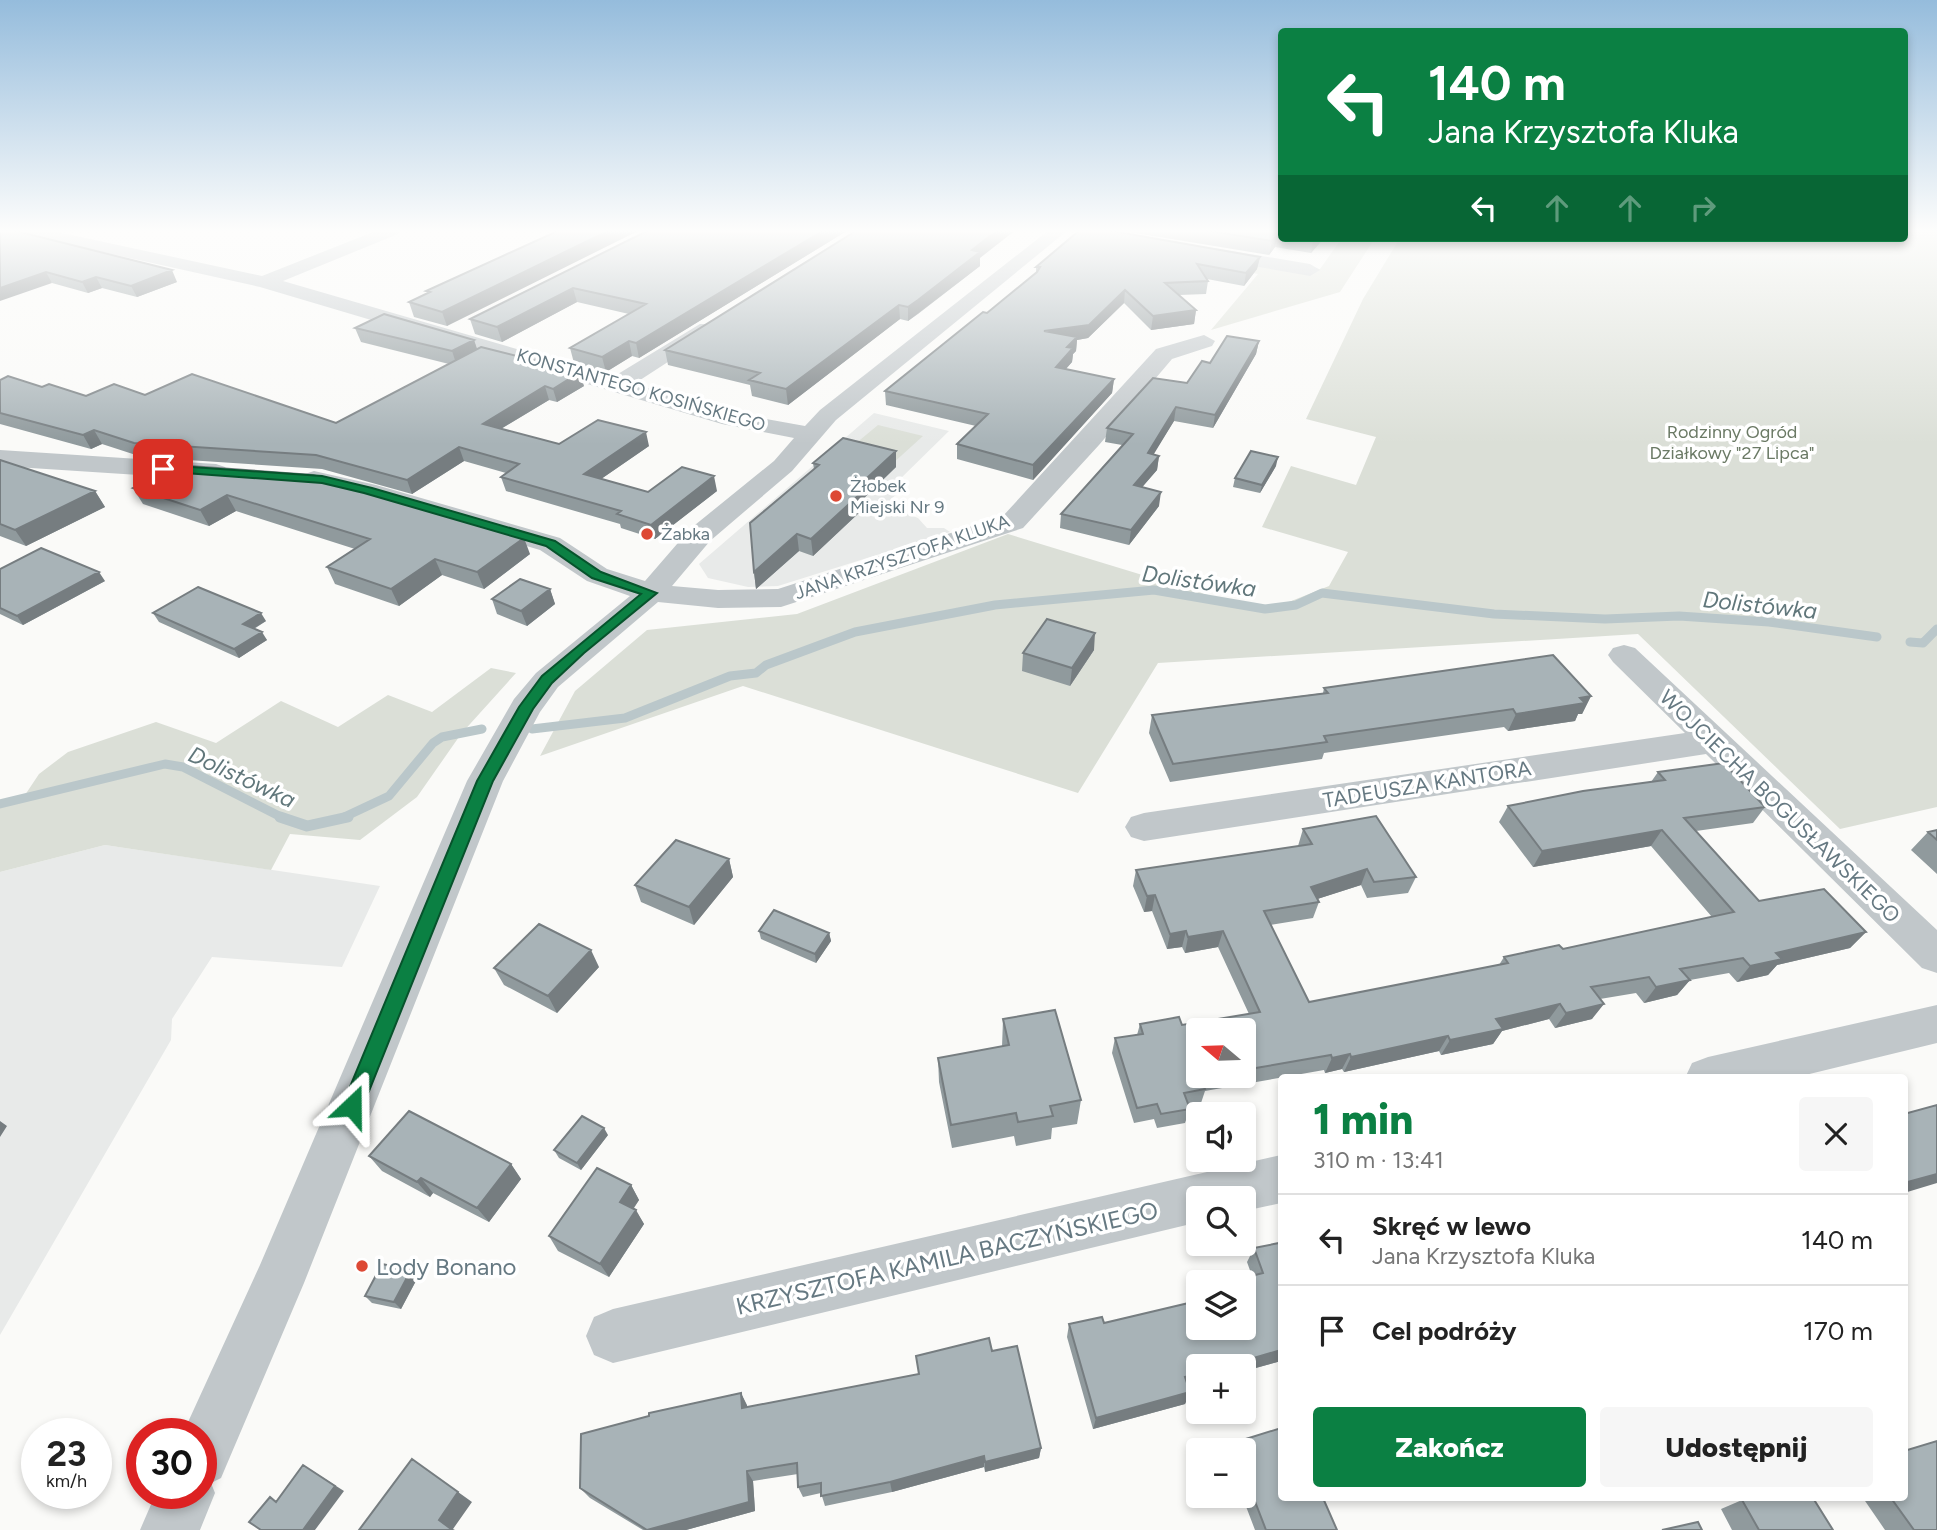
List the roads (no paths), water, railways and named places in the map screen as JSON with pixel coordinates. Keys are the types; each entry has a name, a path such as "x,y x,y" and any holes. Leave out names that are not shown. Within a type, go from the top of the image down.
{"street":[{"name":"KONSTANTEGO KOSIŃSKIEGO","path":"333,301 730,419 809,434"},
{"path":"217,1421 299,1233 485,781 526,707 547,680 651,593 700,535 783,466 828,415 969,301"},
{"path":"618,384 729,314"},
{"path":"452,335 474,324"},
{"name":"JANA KRZYSZTOFA KLUKA","path":"282,477 322,480 368,491 550,544 597,575 651,593 718,599 781,598 846,579 1013,522 1090,440 1164,354 1204,341"},
{"path":"0,458 243,474"},
{"name":"WOJCIECHA BOGUSŁAWSKIEGO","path":"1624,655 1937,956"},
{"name":"TADEUSZA KANTORA","path":"1144,827 1711,741"},
{"path":"1725,1074 1937,1024"},
{"name":"KRZYSZTOFA KAMILA BACZYŃSKIEGO","path":"612,1336 1278,1180"},
{"path":"170,1530 179,1509"}],"waterway":[{"name":"Dolistówka","path":"532,729 625,718 730,676 756,673 766,665 855,632 995,605 1154,590 1265,609 1296,605 1322,593 1494,614 1605,619 1679,616 1769,622 1877,637"},
{"name":"Dolistówka","path":"1910,642 1923,643 1937,629"},
{"name":"Dolistówka","path":"341,819 389,796 433,743 442,737 482,729"},
{"name":"Dolistówka","path":"0,804 165,764 183,767 283,818"},
{"name":"Dolistówka","path":"341,819 348,817"},
{"name":"Dolistówka","path":"283,818 307,826 341,819"}],"place":[{"name":"Żłobek Miejski Nr 9","path":"836,496"},
{"name":"Żabka","path":"647,534"},
{"name":"Lody Bonano","path":"362,1266"}],"park label":[{"name":"Rodzinny Ogród Działkowy \"27 Lipca\"","path":"1732,442"}]}
